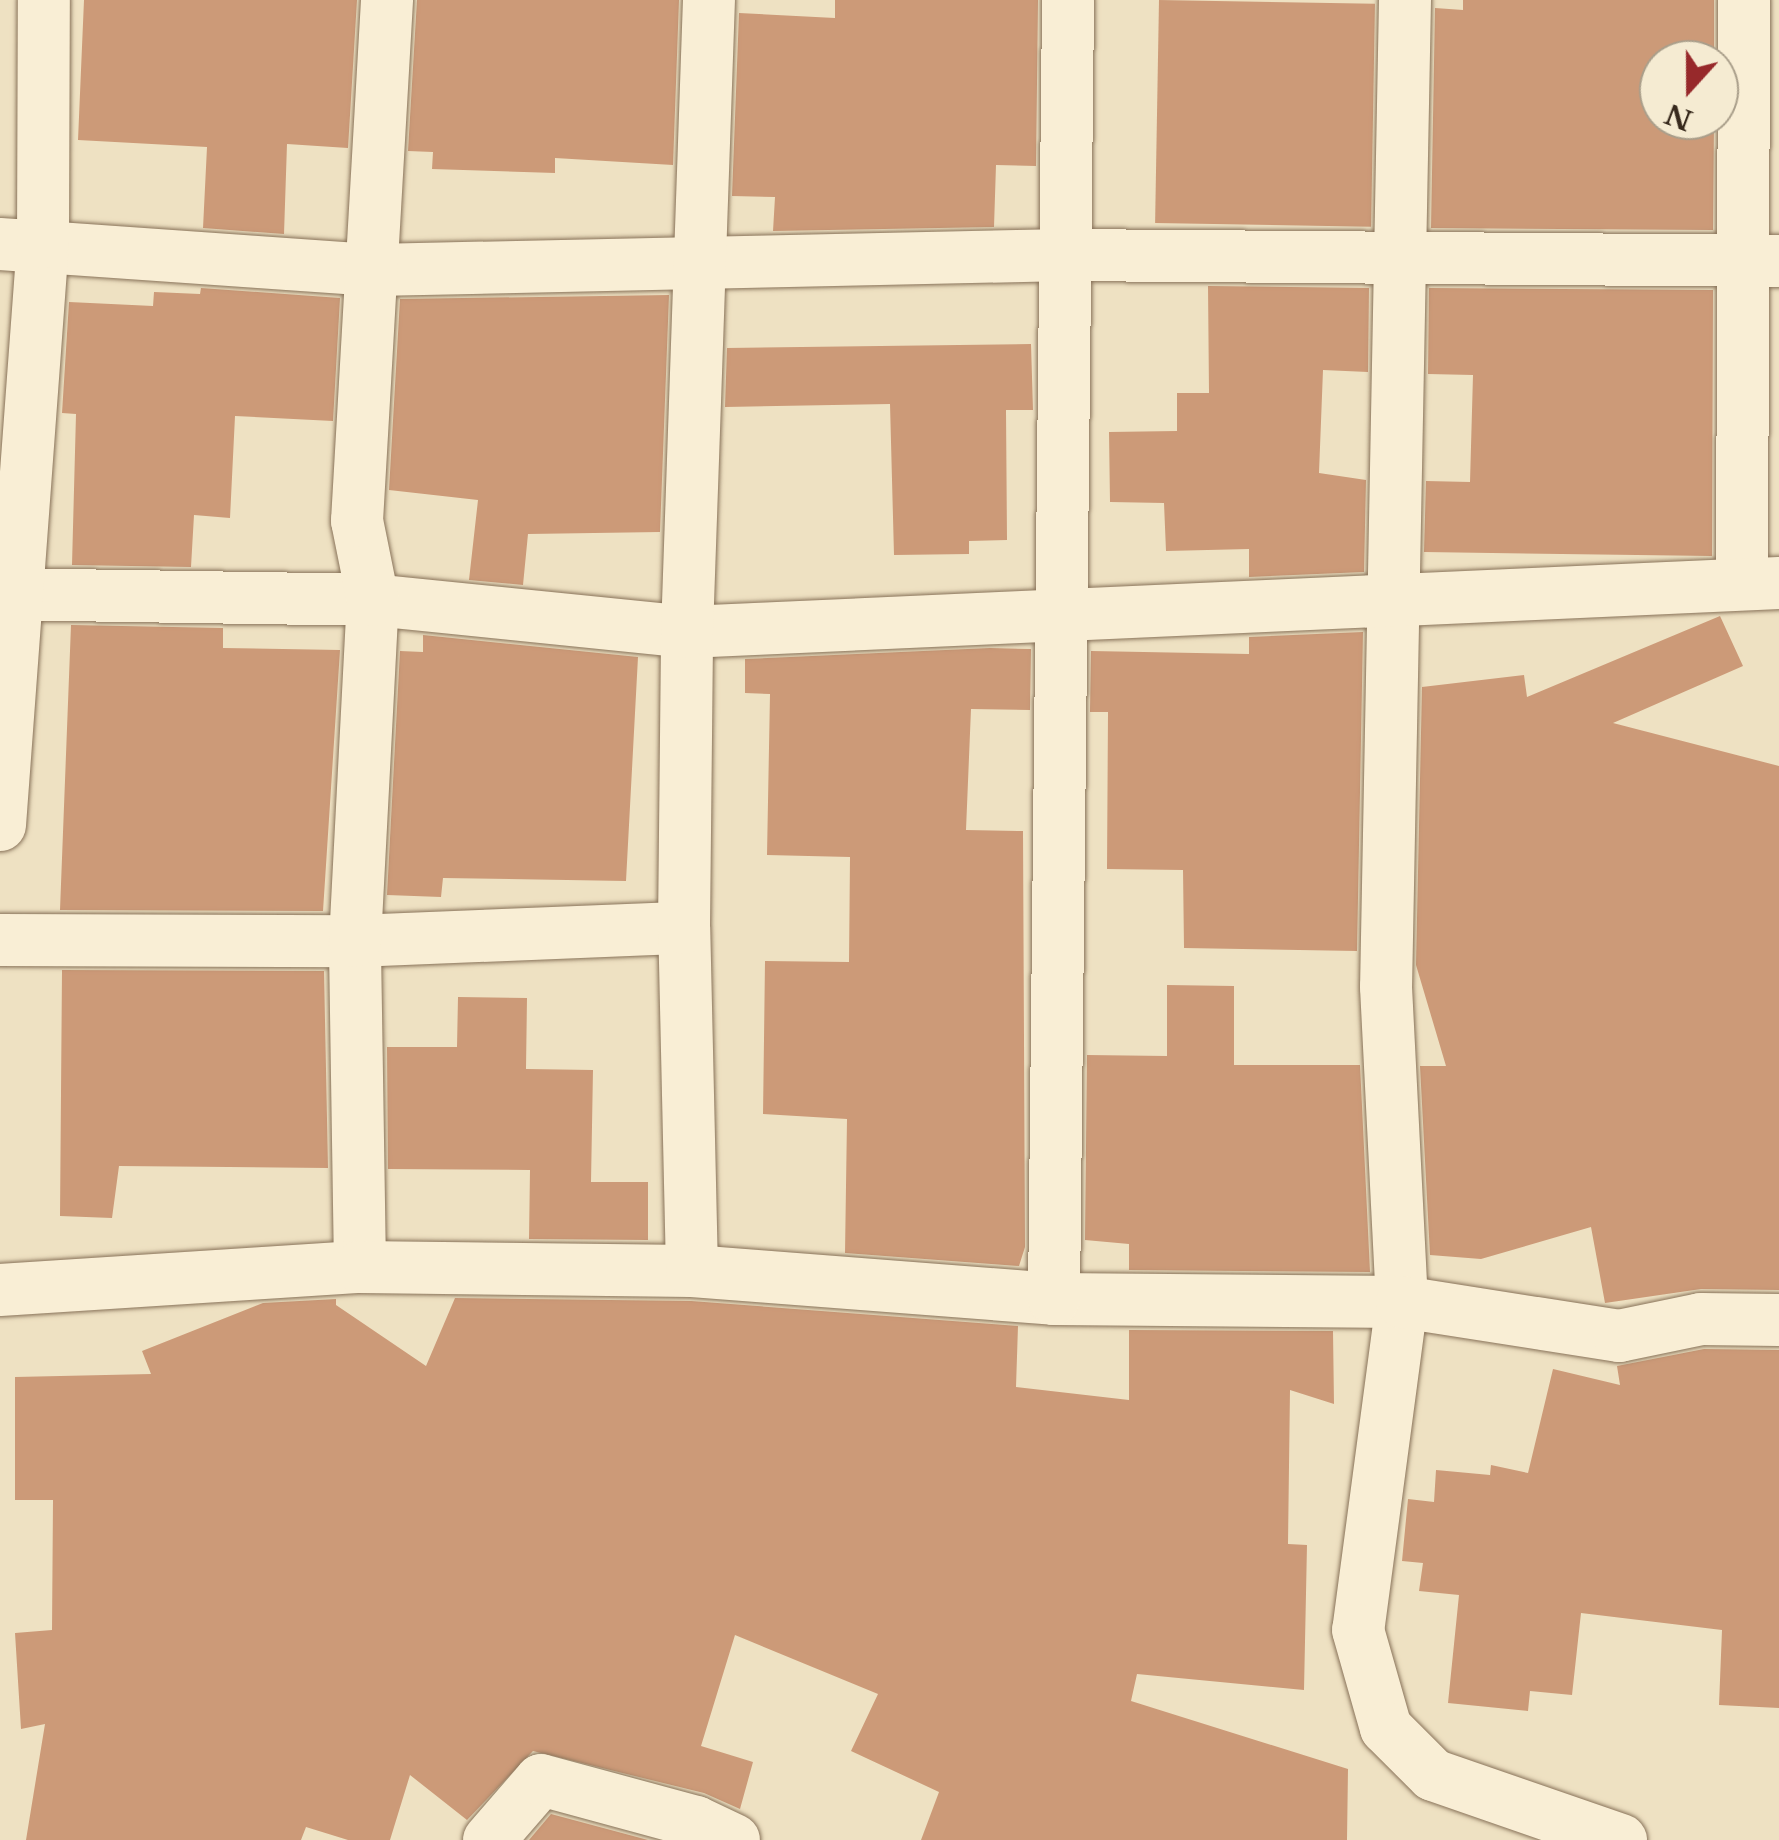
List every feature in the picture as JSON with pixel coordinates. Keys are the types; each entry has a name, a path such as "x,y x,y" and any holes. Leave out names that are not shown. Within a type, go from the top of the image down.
{"street":[{"path":"0,825 21,243 44,0"},
{"path":"360,1266 355,941 373,600 357,521 387,0"},
{"path":"692,1270 684,928 687,632 709,0"},
{"path":"1054,1299 1068,0"},
{"path":"1405,0 1386,987 1402,1302 1358,1630 1386,1728 1432,1775 1621,1840"},
{"path":"6,594 373,600 687,632 1761,584 1759,261 1744,0"},
{"path":"21,243 374,270 1066,255 1759,261"},
{"path":"0,940 355,941 684,928"},
{"path":"0,1290 360,1266 692,1270 1054,1299 1402,1302 1619,1336 1701,1319 1779,1320"},
{"path":"489,1840 541,1780 696,1822 734,1840"}],"building":[{"path":"84,0 357,0 348,148 287,144 284,234 203,228 207,147 78,140"},
{"path":"417,0 679,0 673,165 555,158 555,173 432,169 433,152 408,151"},
{"path":"835,0 1038,0 1036,166 996,165 994,227 773,231 775,197 732,196 739,13 835,18"},
{"path":"1159,0 1375,4 1371,227 1155,223"},
{"path":"1463,0 1714,0 1714,40 1639,40 1639,140 1714,140 1713,230 1431,228 1435,8 1463,10"},
{"path":"1208,286 1369,288 1368,372 1323,370 1319,473 1366,480 1364,572 1249,577 1249,549 1166,551 1164,503 1110,502 1109,432 1177,431 1177,393 1209,393"},
{"path":"201,288 340,298 333,421 235,416 230,518 194,515 191,567 72,565 76,414 62,413 69,302 153,306 154,292 200,294"},
{"path":"1429,288 1713,290 1712,556 1424,552 1426,481 1470,482 1473,375 1428,374"},
{"path":"669,295 660,532 528,534 523,585 469,580 478,500 389,490 400,299"},
{"path":"1031,344 1033,410 1006,410 1007,540 969,541 969,554 894,555 890,404 725,407 727,348"},
{"path":"1720,616 1743,666 1613,723 1779,766 1779,1290 1701,1289 1605,1303 1591,1227 1481,1259 1430,1255 1420,1066 1446,1066 1416,965 1422,687 1524,675 1527,697"},
{"path":"71,625 223,628 223,648 340,650 323,911 60,910"},
{"path":"1363,632 1357,951 1184,948 1183,870 1107,869 1108,712 1090,712 1091,651 1249,654 1249,637"},
{"path":"423,635 638,657 626,881 443,878 441,897 387,895 400,651 423,652"},
{"path":"1031,649 1030,710 971,709 966,830 1023,831 1025,1247 1019,1266 845,1253 847,1119 763,1114 765,961 849,962 850,857 767,855 770,694 745,693 745,659"},
{"path":"62,970 324,971 328,1168 119,1166 112,1218 60,1216"},
{"path":"1167,985 1234,986 1234,1065 1360,1065 1370,1272 1129,1270 1129,1244 1085,1240 1087,1055 1167,1056"},
{"path":"458,997 527,998 526,1069 593,1070 591,1182 648,1182 648,1240 529,1239 530,1170 388,1169 387,1047 457,1047"},
{"path":"455,1298 691,1301 1018,1326 1016,1387 1129,1400 1129,1330 1333,1331 1334,1404 1290,1390 1288,1544 1307,1545 1304,1690 1137,1674 1131,1701 1348,1769 1347,1840 921,1840 939,1792 851,1751 878,1694 735,1635 701,1746 753,1762 740,1809 704,1793 533,1751 467,1820 410,1775 390,1840 348,1840 306,1827 301,1840 26,1840 45,1724 21,1729 15,1633 52,1630 53,1500 15,1500 15,1377 151,1374 142,1351 263,1303 336,1299 336,1305 426,1366"},
{"path":"1704,1349 1779,1350 1779,1708 1719,1705 1722,1630 1581,1613 1572,1695 1530,1691 1528,1711 1448,1703 1459,1595 1419,1591 1423,1563 1402,1561 1408,1499 1434,1502 1436,1470 1490,1475 1491,1465 1528,1473 1553,1369 1620,1385 1617,1366"},
{"path":"551,1814 648,1840 529,1840"}]}
